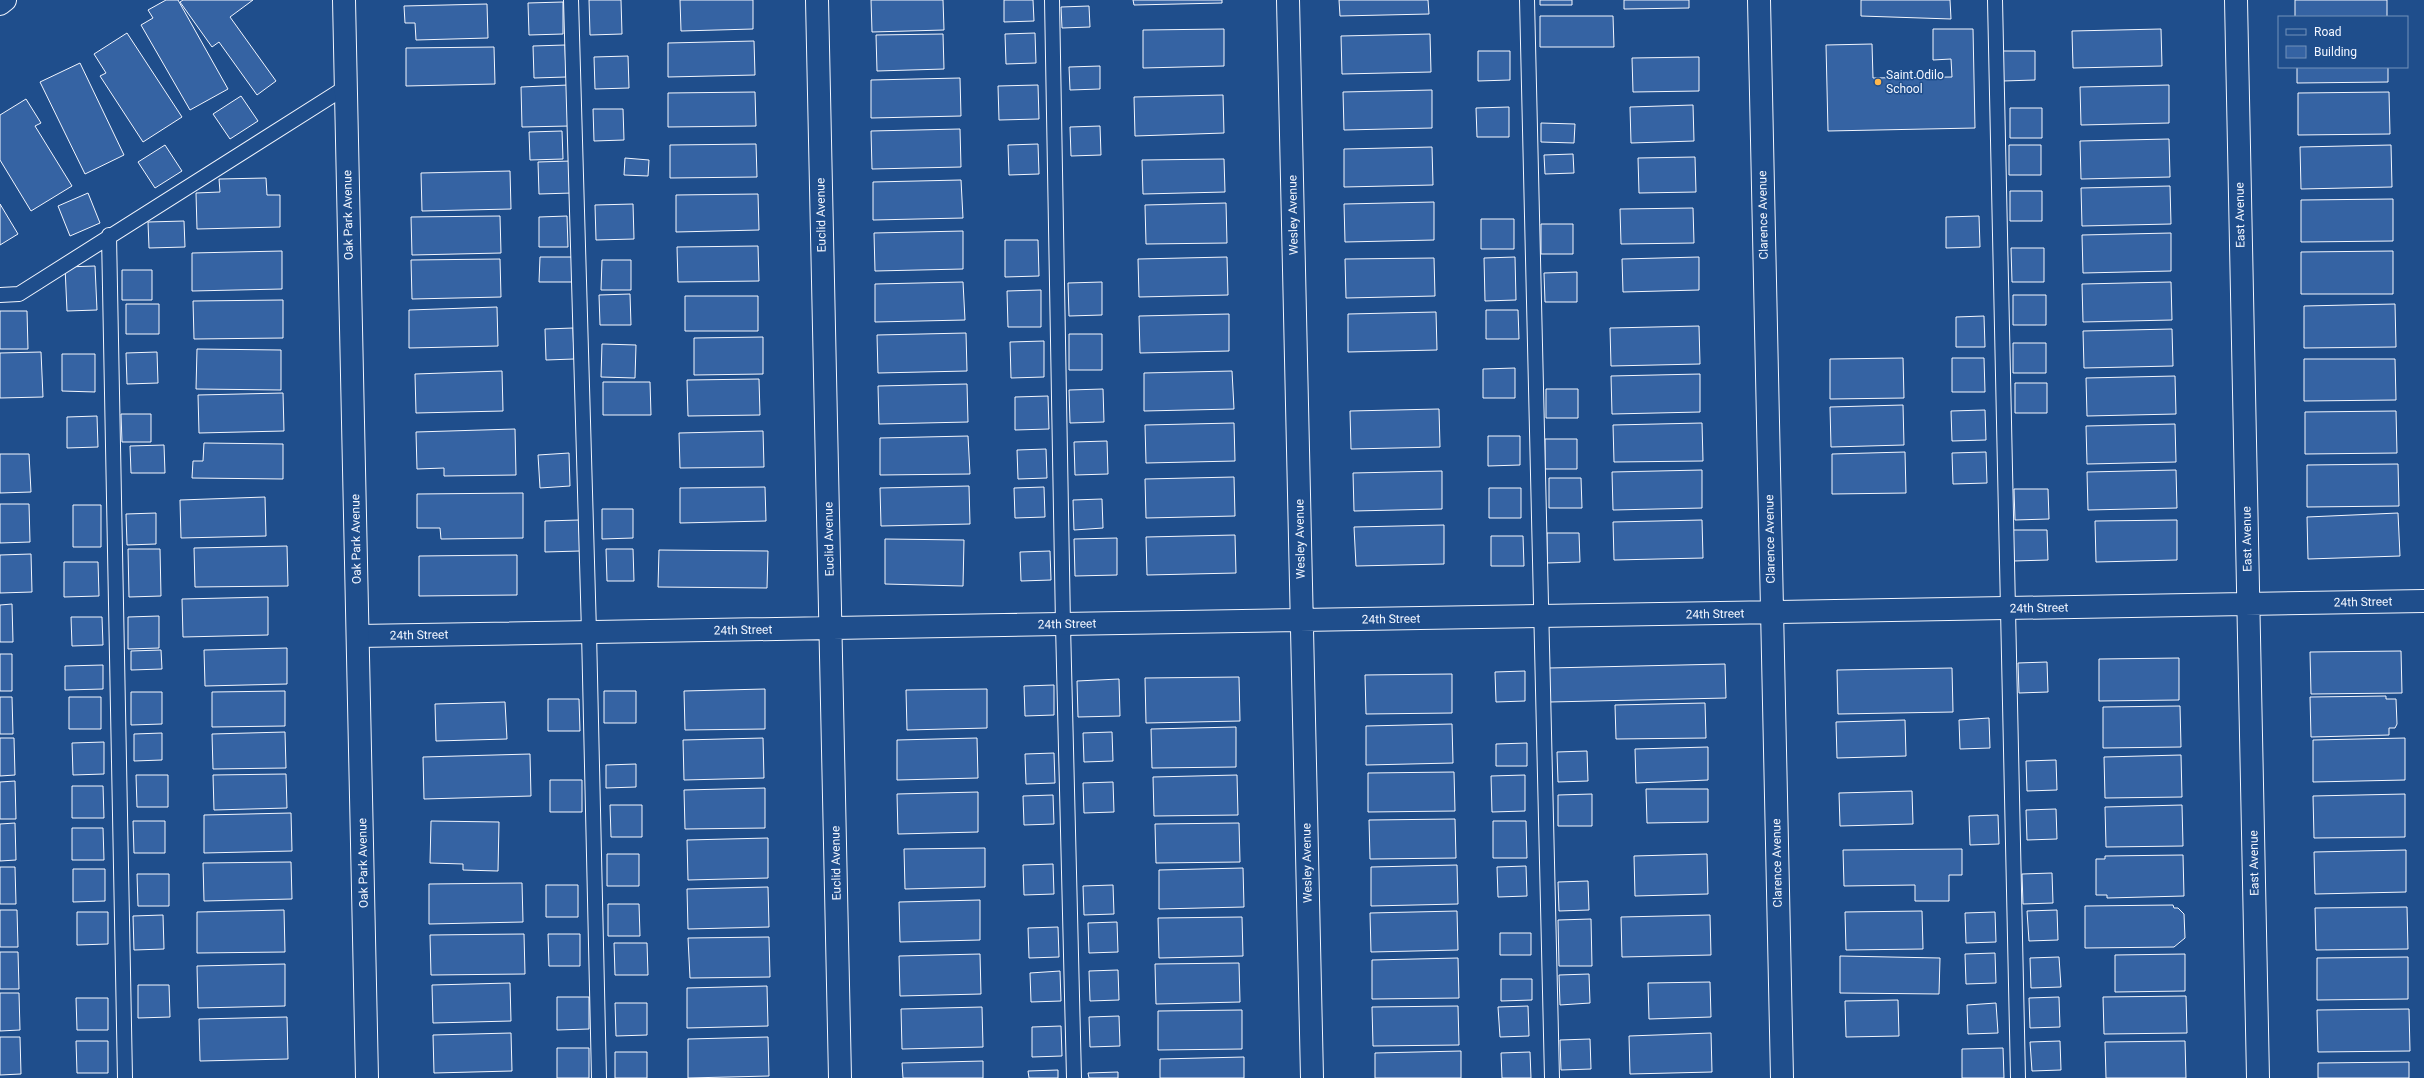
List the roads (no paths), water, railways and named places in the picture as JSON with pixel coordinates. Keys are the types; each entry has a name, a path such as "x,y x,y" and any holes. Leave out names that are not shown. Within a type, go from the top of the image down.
{"street":[{"path":"0,4 5,0"},
{"name":"Oak Park Avenue","path":"344,0 367,1078"},
{"name":"Euclid Avenue","path":"817,0 840,1078"},
{"name":"Wesley Avenue","path":"1288,0 1312,1078"},
{"name":"Clarence Avenue","path":"1759,0 1782,1078"},
{"name":"East Avenue","path":"2236,0 2258,1078"},
{"name":"24th Street","path":"358,636 2424,601"}],"lane":[{"path":"571,0 589,632 599,1078"},
{"path":"1052,0 1063,624 1074,1078"},
{"path":"1527,0 1540,616 1552,1078"},
{"path":"1995,0 2018,1078"},
{"path":"0,295 19,294 109,235 346,87"},
{"path":"109,235 125,1078"}],"place":[{"name":"Saint Odilo School","path":"1878,82"}]}
